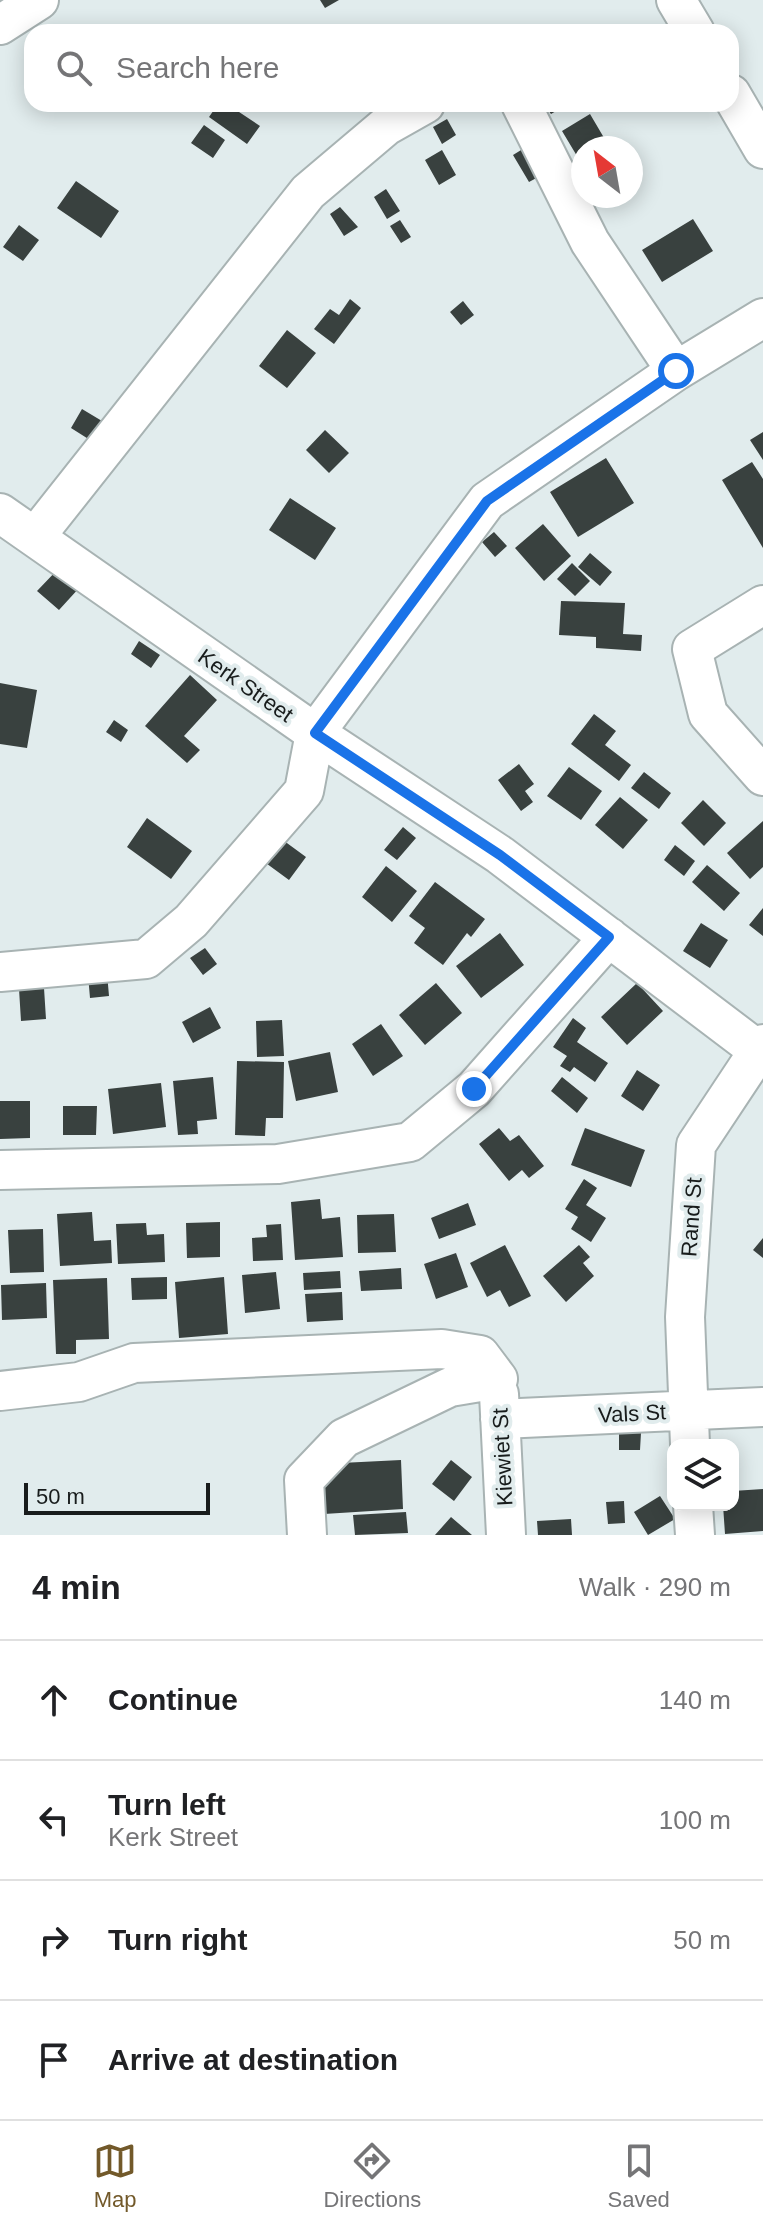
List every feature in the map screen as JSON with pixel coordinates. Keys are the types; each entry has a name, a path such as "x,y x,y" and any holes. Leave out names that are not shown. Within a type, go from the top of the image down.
{"street":[{"path":"0,25 39,0"},
{"path":"676,0 690,24"},
{"path":"739,108 763,149"},
{"path":"35,537 308,192 386,126 411,112"},
{"path":"525,112 590,242 676,371"},
{"path":"0,972 146,959 191,921 304,791 315,733 487,501 676,371 763,318"},
{"name":"Kerk Street","path":"0,513 315,733 500,855 761,1050"},
{"path":"763,605 692,649 708,714 763,776"},
{"path":"0,1170 278,1164 410,1142 474,1089 609,937"},
{"name":"Rand St","path":"689,1427 685,1317 696,1145 761,1050"},
{"path":"0,1391 79,1382 134,1363 442,1349 480,1355 498,1379 450,1387 344,1438 304,1480 307,1535"},
{"name":"Kiewiet St","path":"498,1379 506,1535"},
{"name":"Vals St","path":"500,1419 689,1427 763,1407"},
{"path":"693,1511 695,1535"}],"building":[{"path":"320,0 339,0 325,8"},
{"path":"212,112 239,112 260,126 247,144 209,117"},
{"path":"590,114 603,136 571,136 571,146 562,131"},
{"path":"447,119 456,135 442,144 433,127"},
{"path":"204,125 225,140 213,158 191,143"},
{"path":"526,147 542,175 529,182 513,155"},
{"path":"442,150 456,175 439,185 425,160"},
{"path":"76,181 119,211 101,238 57,208"},
{"path":"386,189 400,211 387,219 374,197"},
{"path":"340,207 358,227 344,236 330,214"},
{"path":"693,219 713,251 662,282 642,250"},
{"path":"400,220 411,237 401,243 390,226"},
{"path":"19,225 39,240 23,261 3,247"},
{"path":"350,299 361,308 334,344 314,329 330,309 339,315"},
{"path":"463,301 474,315 461,325 450,312"},
{"path":"287,330 316,353 287,388 259,366"},
{"path":"82,409 102,421 90,440 71,428"},
{"path":"325,430 349,453 329,473 306,450"},
{"path":"763,432 763,460 750,440"},
{"path":"606,458 634,503 578,537 550,492"},
{"path":"752,462 763,479 763,548 722,480"},
{"path":"290,498 336,528 315,560 269,530"},
{"path":"543,524 571,556 544,581 515,548"},
{"path":"494,532 507,546 495,557 482,542"},
{"path":"590,553 612,572 600,586 578,567"},
{"path":"572,563 590,581 575,596 557,579"},
{"path":"59,568 80,587 59,610 37,591"},
{"path":"561,601 625,603 623,634 642,635 641,651 596,648 596,637 559,635"},
{"path":"139,641 160,655 151,668 131,654"},
{"path":"190,675 217,700 184,736 200,750 187,763 145,726"},
{"path":"0,683 37,690 27,748 0,744"},
{"path":"594,714 616,731 605,745 631,765 619,781 571,744"},
{"path":"114,720 128,730 121,742 106,732"},
{"path":"519,764 534,784 525,791 533,802 521,811 498,780"},
{"path":"569,767 602,791 581,820 547,796"},
{"path":"644,772 671,793 659,809 631,788"},
{"path":"620,797 648,820 623,849 595,825"},
{"path":"703,800 726,823 704,846 681,823"},
{"path":"147,818 192,851 171,879 127,847"},
{"path":"763,821 763,867 750,879 727,853"},
{"path":"403,827 416,838 397,860 384,850"},
{"path":"276,835 306,857 289,880 259,858"},
{"path":"675,845 695,861 684,876 664,860"},
{"path":"707,865 740,893 724,911 692,882"},
{"path":"386,866 417,891 392,922 362,897"},
{"path":"435,882 485,919 471,937 467,933 443,965 414,943 425,928 409,916"},
{"path":"763,908 763,936 749,925"},
{"path":"701,923 728,940 710,968 683,951"},
{"path":"500,933 524,965 481,998 456,966"},
{"path":"205,948 217,964 203,975 190,958"},
{"path":"107,973 109,996 90,998 88,975"},
{"path":"436,983 462,1013 425,1045 399,1015"},
{"path":"637,983 663,1011 627,1045 601,1017"},
{"path":"44,988 46,1019 21,1021 19,989"},
{"path":"210,1007 221,1028 193,1043 182,1022"},
{"path":"573,1018 586,1028 577,1042 608,1063 595,1082 574,1067 570,1072 560,1066 567,1056 553,1047"},
{"path":"282,1020 284,1056 257,1057 256,1021"},
{"path":"381,1024 403,1056 373,1076 352,1044"},
{"path":"330,1052 338,1092 296,1101 288,1061"},
{"path":"237,1061 284,1062 283,1118 266,1118 265,1136 235,1135"},
{"path":"637,1070 660,1085 643,1111 621,1096"},
{"path":"213,1077 217,1119 197,1121 198,1134 178,1135 173,1081"},
{"path":"562,1077 588,1098 577,1113 551,1091"},
{"path":"161,1083 166,1127 113,1134 108,1089"},
{"path":"0,1101 30,1101 30,1138 0,1139"},
{"path":"63,1106 97,1106 96,1135 63,1135"},
{"path":"499,1128 510,1141 519,1135 544,1166 529,1178 522,1170 509,1181 479,1144"},
{"path":"585,1128 645,1150 631,1187 571,1165"},
{"path":"584,1179 597,1188 586,1205 606,1218 591,1242 571,1229 578,1217 565,1209"},
{"path":"320,1199 322,1219 340,1217 343,1257 295,1260 291,1202"},
{"path":"468,1203 476,1225 439,1239 431,1218"},
{"path":"92,1212 94,1241 111,1240 112,1263 60,1266 57,1214"},
{"path":"394,1214 396,1252 358,1253 357,1215"},
{"path":"220,1222 220,1257 187,1258 186,1223"},
{"path":"146,1223 147,1235 164,1234 165,1262 118,1264 116,1224"},
{"path":"281,1224 283,1260 253,1261 252,1238 267,1237 266,1225"},
{"path":"43,1229 44,1272 10,1273 8,1230"},
{"path":"763,1238 763,1258 753,1250"},
{"path":"505,1245 531,1296 509,1307 500,1290 487,1297 470,1263"},
{"path":"579,1245 590,1257 583,1263 594,1276 566,1302 543,1276"},
{"path":"456,1253 468,1287 436,1299 424,1264"},
{"path":"401,1268 402,1289 361,1291 359,1271"},
{"path":"340,1271 341,1288 304,1290 303,1273"},
{"path":"276,1272 280,1309 245,1313 242,1275"},
{"path":"167,1277 167,1299 132,1300 131,1278"},
{"path":"224,1277 228,1334 179,1338 175,1282"},
{"path":"107,1278 109,1339 76,1340 76,1354 56,1354 53,1280"},
{"path":"46,1283 47,1318 2,1320 1,1285"},
{"path":"342,1292 343,1320 307,1322 305,1294"},
{"path":"619,1433 641,1433 640,1450 619,1450"},
{"path":"401,1460 403,1509 324,1514 321,1464"},
{"path":"451,1460 472,1477 454,1501 432,1484"},
{"path":"763,1489 763,1531 725,1534 723,1511 739,1511 739,1491"},
{"path":"660,1496 675,1519 648,1535 634,1512"},
{"path":"624,1501 625,1523 608,1524 606,1502"},
{"path":"406,1512 408,1533 355,1535 353,1515"},
{"path":"451,1517 472,1535 435,1535"},
{"path":"571,1519 572,1535 538,1535 537,1521"}],"route":[{"path":"474,1089 609,937 500,855 315,733 487,501 676,371"}]}
